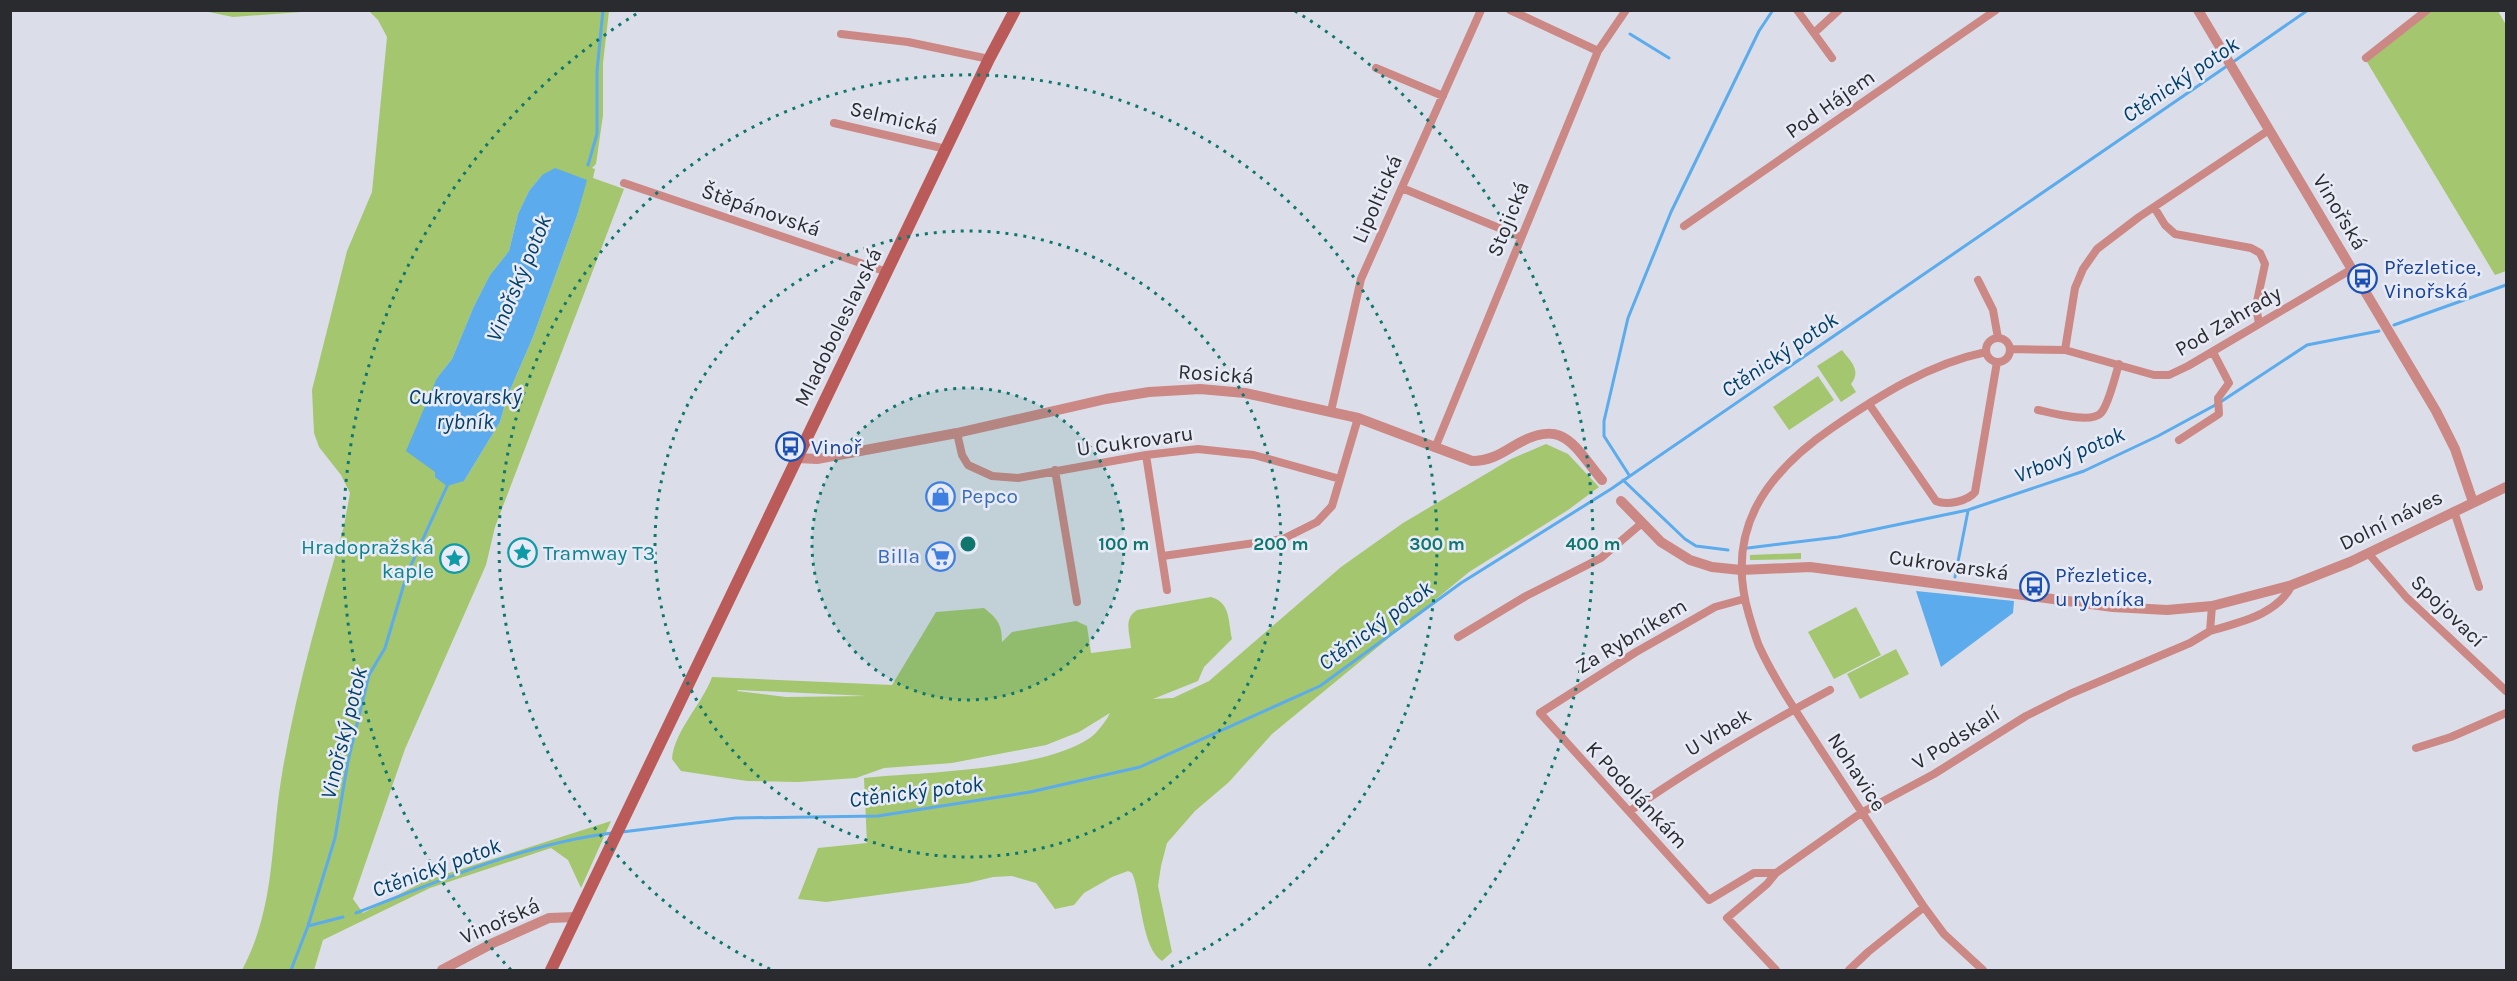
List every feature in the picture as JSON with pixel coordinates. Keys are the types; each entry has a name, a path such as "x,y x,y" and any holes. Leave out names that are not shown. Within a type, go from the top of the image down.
{"main road":[{"name":"Mladoboleslavská","path":"551,970 989,59 1015,10"}],"street":[{"name":"Lipoltická","path":"1330,411 1361,279 1481,10"},
{"path":"1510,10 1598,51"},
{"name":"Stojická","path":"1435,448 1598,51 1626,10"},
{"path":"1797,10 1832,58"},
{"path":"1814,33 1839,10"},
{"name":"Pod Hájem","path":"1684,226 1996,10"},
{"name":"Vinořská","path":"2198,10 2448,432 2473,502"},
{"path":"2366,58 2427,10"},
{"path":"841,34 908,42 989,59"},
{"path":"1376,68 1443,96"},
{"name":"Selmická","path":"834,123 946,149"},
{"path":"2065,350 2075,288 2083,269 2097,249 2154,207 2269,130"},
{"name":"Štěpánovská","path":"624,183 887,272"},
{"path":"1402,188 1521,237"},
{"path":"2154,207 2165,225 2175,234 2251,248 2260,253 2265,264 2256,306 2259,324"},
{"name":"Pod Zahrady","path":"2010,349 2065,350 2154,375 2169,375 2213,352 2352,269"},
{"path":"1978,280 1993,310 1998,339"},
{"path":"1986,352 1989,343 1998,339 2007,342 2010,349 2006,358 1997,362"},
{"path":"1986,352 1997,362"},
{"path":"1741,570 1748,523 1765,490 1792,459 1812,442 1894,388 1939,366 1986,352"},
{"path":"2179,440 2219,414 2218,405 2229,383 2213,352"},
{"path":"1869,404 1936,501 1947,503 1972,496 1975,492 1997,362"},
{"path":"2037,410 2085,418 2096,416 2104,408 2119,364"},
{"name":"Rosická","path":"797,458 818,459 957,433 1106,399 1149,392 1200,389 1245,393 1358,418 1472,461 1495,457 1525,439 1552,432 1564,436 1572,443 1602,480"},
{"path":"1163,556 1283,539 1303,530 1324,516 1332,506 1358,418"},
{"name":"U Cukrovaru","path":"957,433 968,465 992,476 1018,478 1146,455 1198,449 1254,456 1340,479"},
{"path":"1146,455 1167,590"},
{"path":"1055,470 1077,602"},
{"name":"Dolní náves","path":"2292,585 2325,573 2506,487"},
{"name":"Cukrovarská","path":"1621,501 1661,542 1690,560 1712,567 1741,570 1821,568 2113,607 2166,610 2212,606 2292,585"},
{"path":"2454,512 2479,587"},
{"path":"1458,637 1526,596 1601,558 1642,523"},
{"name":"Spojovací","path":"2368,553 2407,598 2506,691"},
{"name":"Nohavice","path":"1741,570 1744,599 1758,643 1795,709 1924,907 1944,934 1983,970"},
{"name":"V Podskalí","path":"1709,900 1754,873 1776,873 1862,813 1934,774 2026,716 2070,694 2190,643 2210,631 2258,616 2287,596 2292,585"},
{"name":"Za Rybníkem","path":"1540,713 1636,652 1715,607 1744,599"},
{"path":"2210,631 2212,606"},
{"name":"U Vrbek","path":"1630,811 1684,773 1830,690"},
{"name":"K Podolánkám","path":"1540,713 1709,900"},
{"path":"2416,748 2451,737 2506,713"},
{"path":"1776,873 1767,884 1727,918 1776,970"},
{"path":"1849,970 1924,907"},
{"name":"Vinořská","path":"442,970 493,943 549,918 577,917"}],"green space":[{"path":"204,11 315,11 233,17"},
{"path":"369,11 609,11 603,63 603,115 596,164 592,168 595,169 593,178 624,189 495,527 486,565 405,749 353,899 363,913 427,880 611,821 581,888 568,860 551,848 430,888 323,940 314,970 242,970 261,922 270,874 282,774 294,711 344,526 350,493 341,475 319,447 314,433 312,390 347,251 372,192 387,37 378,20","holes":["542,175 575,176 586,180 577,216 533,337 507,397 500,422 464,481 435,477 437,378 452,359 474,306 490,275 509,251 518,214 529,191"]},
{"path":"2429,11 2498,11 2506,25 2506,271 2495,275 2367,62"},
{"path":"1842,350 1855,370 1851,384 1856,392 1841,402 1817,366"},
{"path":"1818,376 1834,400 1789,430 1773,407"},
{"path":"1546,444 1568,454 1599,487 1568,510 1469,572 1272,734 1229,782 1195,811 1167,843 1161,866 1158,886 1172,952 1162,961 1150,945 1135,883 1132,873 1128,871 1084,893 1074,905 1055,909 1036,883 1012,876 826,902 798,899 818,848 867,843 864,778 981,768 1042,757 1068,749 1090,738 1102,726 1110,713 1079,732 1046,745 952,763 884,768 856,778 798,782 747,781 681,771 672,759 678,738 712,677 892,685 936,612 984,608 998,623 1002,642 1012,632 1076,621 1087,626 1091,653 1131,648 1129,622 1137,610 1211,597 1225,608 1232,639 1204,667 1198,681 1153,699 1173,698 1209,681 1341,567 1403,523 1511,459","holes":["738,690 867,696 786,697"]},
{"path":"1801,553 1801,559 1750,560 1750,555"},
{"path":"1856,607 1881,655 1834,679 1808,632"},
{"path":"1896,649 1909,674 1860,699 1847,674"}],"water":[{"name":"Cukrovarský rybník","path":"555,168 587,180 577,216 533,337 507,397 500,422 464,481 447,486 435,477 435,472 406,451 437,378 452,359 474,306 490,275 509,251 518,214 529,191 542,175"},
{"path":"1916,591 2014,601 2013,613 1941,667"}],"waterway":[{"name":"Vinořský potok","path":"588,165 597,134 597,71 603,10"},
{"path":"1629,475 1604,436 1604,421 1628,318 1671,212 1759,31 1773,10"},
{"name":"Ctěnický potok","path":"2233,62 2308,10"},
{"path":"1630,34 1669,58"},
{"name":"Ctěnický potok","path":"622,832 736,818 878,816 1030,792 1140,767 1320,686 1461,583 1611,489 2227,66"},
{"name":"Vrbový potok","path":"2394,325 2506,285"},
{"name":"Vrbový potok","path":"1748,548 1838,537 1968,510 2084,471 2158,436 2219,403 2307,345 2379,331"},
{"name":"Vrbový potok","path":"1623,480 1685,539 1696,546 1728,550"},
{"name":"Vinořský potok","path":"291,970 308,926 335,838 348,761 369,675 385,648 407,574 448,484"},
{"path":"1955,577 1968,511"},
{"name":"Ctěnický potok","path":"356,913 482,865 579,838 612,833"},
{"name":"Ctěnický potok","path":"308,926 343,917"}],"place":[{"name":"Přezletice, Vinořská","path":"2363,279"},
{"name":"Vinoř","path":"790,447"},
{"name":"Pepco","path":"940,496"},
{"name":"Tramway T3","path":"522,553"},
{"name":"Billa","path":"941,556"},
{"name":"Hradopražská kaple","path":"455,559"},
{"name":"Přezletice, u rybníka","path":"2034,587"}]}
